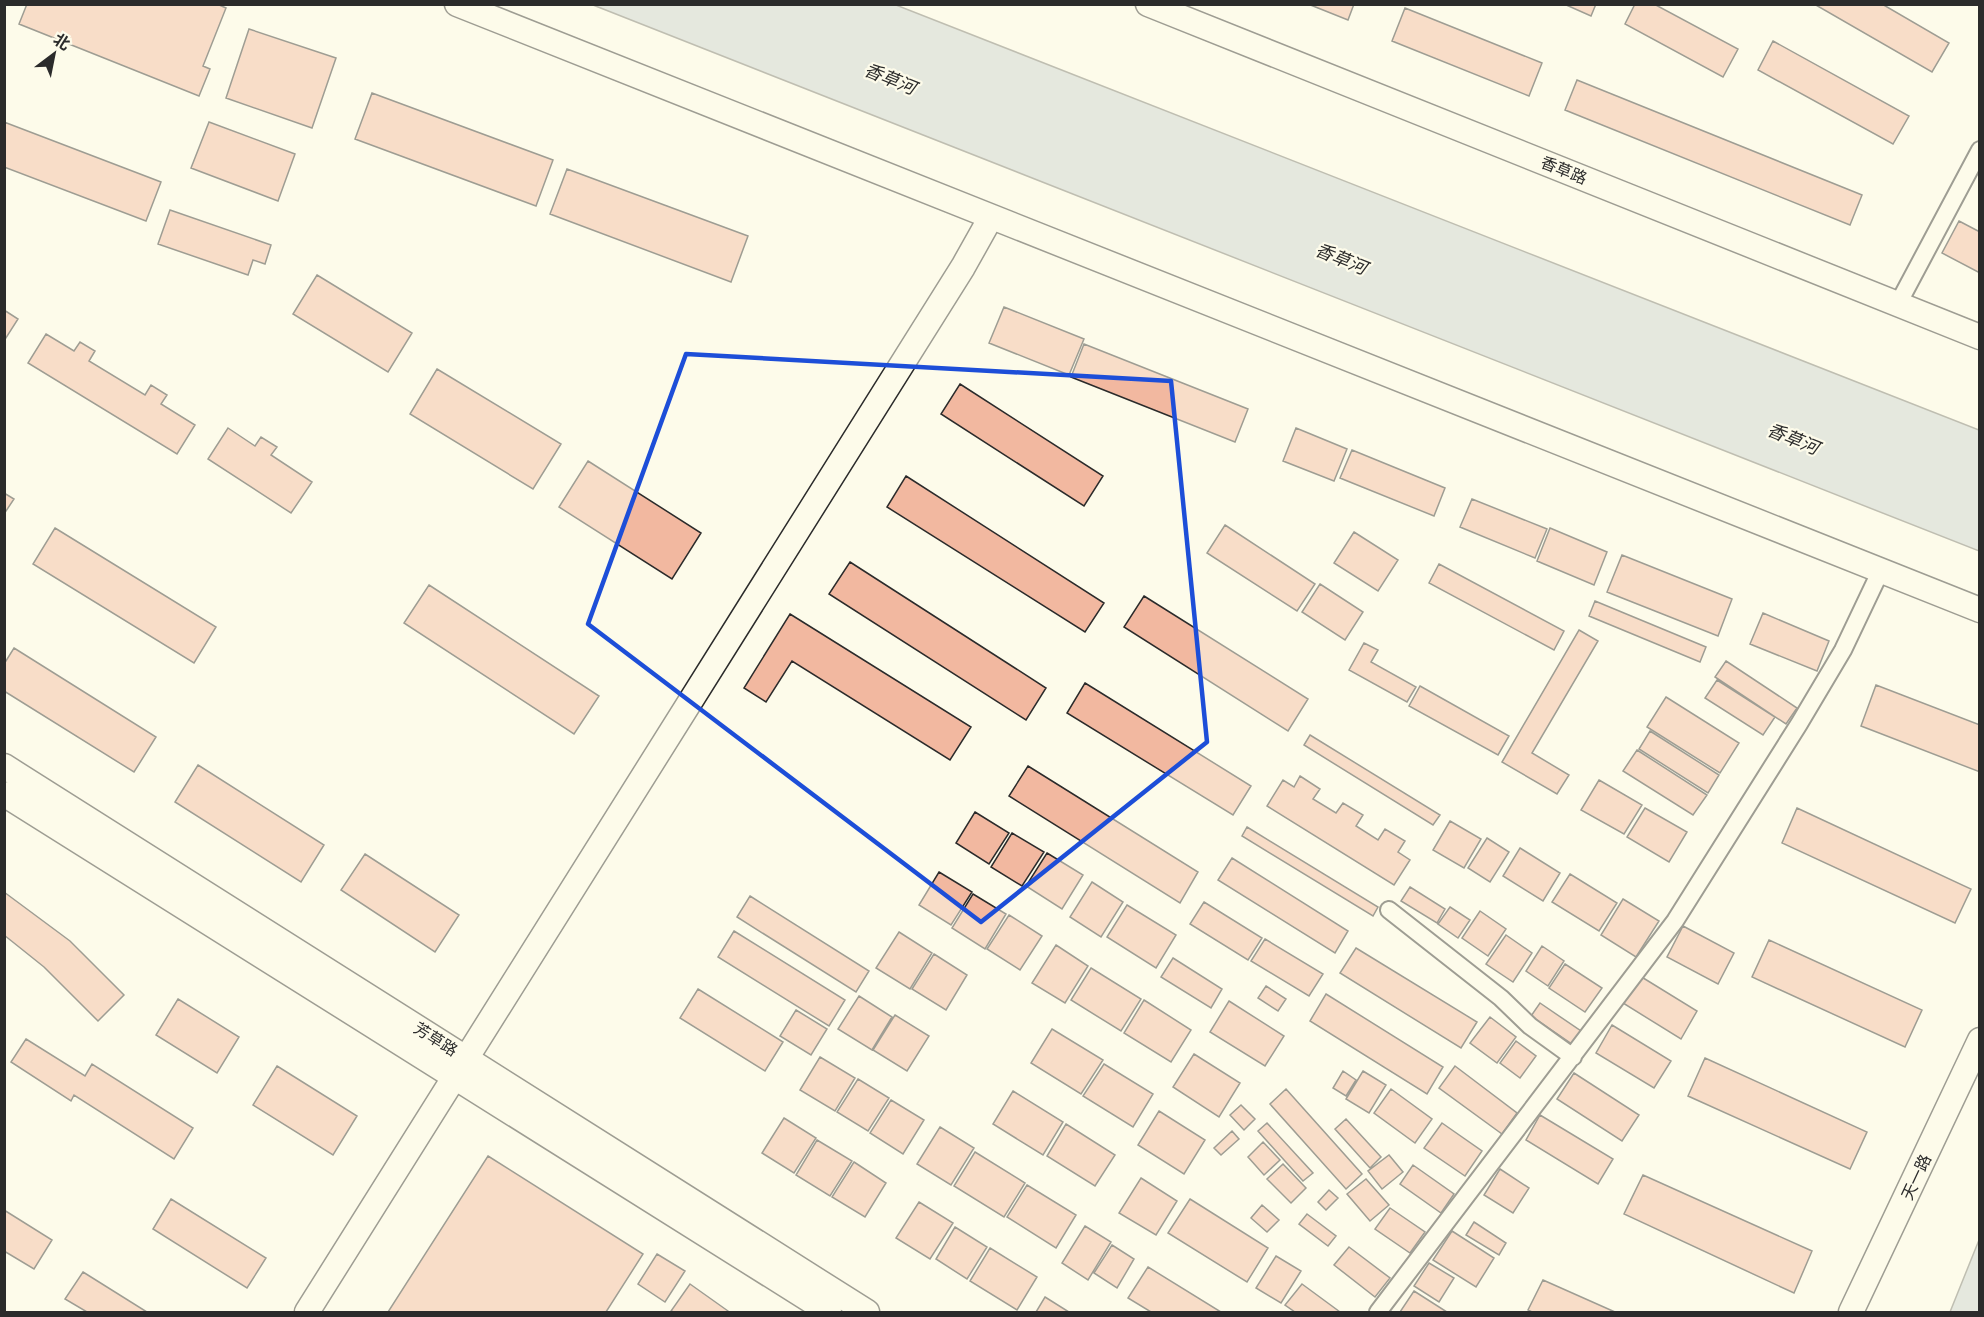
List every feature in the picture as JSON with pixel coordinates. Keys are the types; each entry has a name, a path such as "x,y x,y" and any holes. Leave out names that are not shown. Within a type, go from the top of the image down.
{"street":[{"path":"457,4 1980,610"},
{"name":"香草路","path":"1148,4 1980,337"},
{"path":"1898,303 1980,150"},
{"path":"307,1312 957,277 991,217"},
{"path":"1378,1312 1573,1058 1688,902 1800,724 1843,650 1881,570"},
{"name":"芳草路","path":"4,766 829,1312"},
{"name":"芳草路","path":"4,794 867,1312"},
{"path":"1389,910 1501,998 1530,1026 1573,1058"},
{"name":"天一路","path":"1851,1312 1980,1040"}],"highlighted area":[{"path":"686,354 1171,381 1207,742 981,922 588,624"}],"water":[{"name":"香草河","path":"593,5 896,5 1979,430 1979,551"},
{"path":"1979,1240 1979,1312 1950,1312"}],"building":[{"path":"27,4 217,4 226,8 203,66 210,69 199,96 19,24"},
{"path":"1308,4 1354,4 1348,20"},
{"path":"1564,4 1596,4 1591,16"},
{"path":"1635,4 1654,4 1738,49 1723,77 1625,24"},
{"path":"1814,4 1882,4 1949,43 1932,72"},
{"path":"1405,8 1542,63 1529,96 1392,41"},
{"path":"249,29 336,58 312,128 226,98"},
{"path":"1773,41 1909,116 1893,144 1758,70"},
{"path":"1577,80 1862,195 1850,225 1565,110"},
{"path":"372,93 553,160 536,206 355,139"},
{"path":"4,122 161,182 146,221 4,167"},
{"path":"209,122 295,154 278,201 191,168"},
{"path":"567,169 748,236 731,282 550,214"},
{"path":"170,210 271,245 265,264 253,260 248,275 158,244"},
{"path":"1959,221 1980,232 1980,273 1942,253"},
{"path":"317,275 412,333 388,372 293,314"},
{"path":"1004,307 1084,339 1069,375 989,343"},
{"path":"4,310 18,319 4,341"},
{"path":"46,334 74,351 80,342 95,351 89,361 145,395 151,385 167,395 161,404 195,425 177,454 28,363"},
{"path":"1084,344 1248,409 1235,442 1071,377"},
{"path":"437,369 561,444 533,489 410,414"},
{"path":"960,384 1103,476 1084,506 941,414"},
{"path":"228,428 255,446 261,437 277,447 271,455 312,482 291,513 208,459"},
{"path":"1296,428 1347,449 1334,481 1283,461"},
{"path":"1352,450 1445,488 1434,516 1340,478"},
{"path":"588,461 701,533 672,579 559,507"},
{"path":"906,476 1104,603 1085,632 887,507"},
{"path":"4,493 14,499 4,514"},
{"path":"1472,499 1547,529 1535,558 1460,527"},
{"path":"1225,525 1315,584 1297,611 1207,553"},
{"path":"55,528 216,627 194,663 33,564"},
{"path":"1550,528 1607,552 1594,585 1537,561"},
{"path":"1354,532 1398,560 1378,591 1334,563"},
{"path":"1622,555 1732,599 1718,636 1607,592"},
{"path":"850,562 1046,688 1026,720 829,594"},
{"path":"1439,564 1564,631 1554,650 1429,583"},
{"path":"1320,584 1363,612 1345,640 1302,612"},
{"path":"429,585 599,696 574,734 404,623"},
{"path":"1144,596 1308,699 1288,731 1124,627"},
{"path":"1595,601 1706,647 1700,662 1589,616"},
{"path":"1763,613 1829,641 1817,671 1750,644"},
{"path":"790,614 971,727 950,760 792,661 766,702 744,688"},
{"path":"1579,630 1598,641 1532,753 1569,775 1557,794 1502,762"},
{"path":"1364,643 1378,650 1371,662 1416,687 1407,702 1349,670"},
{"path":"14,648 156,737 134,772 4,691 4,664"},
{"path":"1726,661 1797,708 1786,724 1715,677"},
{"path":"1717,680 1775,717 1763,735 1705,698"},
{"path":"1085,683 1251,786 1233,815 1067,713"},
{"path":"1876,685 1980,725 1980,772 1861,726"},
{"path":"1420,686 1509,736 1498,755 1409,706"},
{"path":"1666,697 1739,743 1720,773 1647,727"},
{"path":"1650,731 1719,775 1708,793 1639,749"},
{"path":"1310,735 1440,815 1433,825 1304,745"},
{"path":"1637,750 1707,795 1693,815 1623,771"},
{"path":"198,765 324,845 301,882 175,802"},
{"path":"1028,766 1198,872 1180,903 1009,796"},
{"path":"1300,776 1320,789 1313,799 1336,813 1343,803 1363,815 1356,826 1378,840 1385,829 1405,841 1398,852 1410,860 1394,885 1267,806 1283,780 1294,787"},
{"path":"1599,780 1642,805 1624,834 1581,810"},
{"path":"1645,808 1687,832 1669,862 1627,837"},
{"path":"1797,808 1971,889 1955,923 1782,843"},
{"path":"975,812 1009,833 989,864 956,843"},
{"path":"1450,821 1481,839 1464,868 1433,850"},
{"path":"1247,827 1378,907 1373,916 1242,836"},
{"path":"1012,833 1044,852 1022,886 991,867"},
{"path":"1487,838 1509,852 1490,882 1468,868"},
{"path":"1520,848 1560,873 1543,901 1503,876"},
{"path":"1047,853 1083,875 1062,909 1026,886"},
{"path":"365,854 459,915 435,952 341,890"},
{"path":"1232,858 1348,931 1335,953 1218,880"},
{"path":"939,872 972,892 951,925 919,905"},
{"path":"1570,874 1617,903 1599,931 1552,902"},
{"path":"1092,882 1123,902 1101,937 1070,917"},
{"path":"1410,887 1445,909 1437,923 1401,901"},
{"path":"4,892 70,941 124,995 98,1021 44,967 4,935"},
{"path":"973,894 1006,914 985,949 952,928"},
{"path":"750,896 869,971 856,992 737,917"},
{"path":"1623,899 1659,921 1636,957 1601,935"},
{"path":"1204,902 1262,938 1248,960 1190,924"},
{"path":"1127,905 1176,935 1156,968 1107,937"},
{"path":"1450,907 1470,920 1458,938 1438,924"},
{"path":"1480,911 1506,929 1488,956 1462,938"},
{"path":"1009,915 1042,936 1020,970 987,949"},
{"path":"1683,926 1734,953 1718,984 1667,957"},
{"path":"734,931 845,1000 829,1026 718,957"},
{"path":"899,932 932,953 910,989 876,968"},
{"path":"1506,935 1532,953 1513,982 1486,964"},
{"path":"1265,939 1323,974 1309,996 1251,961"},
{"path":"1769,940 1922,1010 1905,1047 1752,977"},
{"path":"1056,945 1088,966 1065,1003 1032,983"},
{"path":"1542,946 1564,961 1548,986 1526,971"},
{"path":"1356,948 1477,1022 1461,1048 1340,973"},
{"path":"934,954 967,975 946,1010 912,989"},
{"path":"1173,958 1222,989 1211,1008 1161,977"},
{"path":"1565,964 1602,988 1585,1012 1549,988"},
{"path":"1091,968 1141,999 1121,1031 1071,1000"},
{"path":"1640,976 1697,1011 1681,1039 1623,1003"},
{"path":"1266,986 1286,999 1278,1011 1258,998"},
{"path":"698,989 783,1042 765,1071 680,1018"},
{"path":"1326,994 1443,1067 1427,1094 1310,1021"},
{"path":"859,996 892,1017 872,1050 838,1029"},
{"path":"178,999 239,1037 217,1073 156,1035"},
{"path":"1144,1000 1191,1030 1171,1062 1124,1033"},
{"path":"1229,1001 1284,1036 1265,1066 1210,1032"},
{"path":"1540,1003 1581,1031 1572,1044 1531,1016"},
{"path":"796,1010 827,1029 811,1055 780,1036"},
{"path":"895,1015 929,1036 907,1071 873,1050"},
{"path":"1490,1017 1516,1037 1497,1063 1470,1043"},
{"path":"1612,1025 1671,1061 1654,1088 1596,1053"},
{"path":"1052,1029 1103,1060 1081,1094 1031,1063"},
{"path":"26,1039 85,1076 92,1064 193,1128 174,1159 74,1095 71,1101 11,1062"},
{"path":"1516,1041 1536,1056 1520,1078 1500,1063"},
{"path":"1194,1054 1240,1083 1219,1117 1173,1087"},
{"path":"820,1057 855,1078 835,1111 800,1090"},
{"path":"1705,1058 1867,1132 1850,1169 1688,1096"},
{"path":"1104,1064 1153,1094 1133,1127 1083,1096"},
{"path":"277,1066 357,1116 333,1155 253,1105"},
{"path":"1455,1066 1517,1113 1502,1134 1439,1088"},
{"path":"1343,1071 1356,1080 1346,1096 1333,1088"},
{"path":"1363,1071 1386,1085 1369,1113 1346,1099"},
{"path":"1574,1073 1639,1115 1622,1141 1557,1099"},
{"path":"858,1079 889,1098 868,1131 837,1112"},
{"path":"1286,1089 1362,1174 1346,1189 1270,1104"},
{"path":"1391,1089 1432,1119 1415,1143 1374,1113"},
{"path":"1013,1091 1063,1122 1043,1155 993,1124"},
{"path":"891,1100 924,1120 903,1154 870,1133"},
{"path":"1241,1105 1255,1119 1244,1130 1230,1115"},
{"path":"1159,1111 1205,1140 1184,1174 1138,1145"},
{"path":"1540,1115 1613,1159 1598,1184 1526,1140"},
{"path":"784,1118 816,1138 794,1173 762,1153"},
{"path":"1346,1119 1381,1157 1370,1168 1335,1129"},
{"path":"1267,1123 1313,1173 1303,1181 1258,1131"},
{"path":"1442,1123 1482,1151 1465,1176 1424,1148"},
{"path":"1066,1124 1115,1155 1095,1186 1047,1156"},
{"path":"940,1127 974,1148 951,1185 917,1164"},
{"path":"1232,1131 1239,1139 1221,1155 1214,1148"},
{"path":"817,1140 852,1161 830,1196 796,1175"},
{"path":"1263,1142 1280,1160 1264,1175 1248,1157"},
{"path":"975,1152 1025,1183 1004,1217 954,1186"},
{"path":"1389,1155 1403,1172 1382,1189 1368,1171"},
{"path":"488,1156 643,1254 606,1312 388,1312"},
{"path":"854,1162 886,1183 865,1217 832,1197"},
{"path":"1283,1164 1306,1188 1291,1203 1267,1179"},
{"path":"1413,1165 1454,1194 1441,1213 1400,1184"},
{"path":"1500,1169 1529,1188 1513,1213 1484,1195"},
{"path":"1643,1175 1812,1251 1794,1293 1624,1214"},
{"path":"1141,1178 1177,1201 1156,1235 1119,1213"},
{"path":"1366,1179 1389,1205 1370,1221 1347,1194"},
{"path":"1027,1185 1076,1215 1056,1248 1007,1217"},
{"path":"1329,1190 1338,1198 1326,1210 1318,1202"},
{"path":"171,1199 266,1258 247,1288 153,1229"},
{"path":"1190,1199 1268,1248 1247,1282 1168,1233"},
{"path":"919,1202 953,1223 930,1259 896,1238"},
{"path":"1262,1205 1279,1220 1267,1232 1251,1218"},
{"path":"1390,1208 1425,1232 1410,1253 1375,1229"},
{"path":"4,1210 52,1240 34,1269 4,1251"},
{"path":"1307,1214 1336,1236 1328,1246 1299,1224"},
{"path":"1474,1222 1506,1243 1499,1255 1466,1235"},
{"path":"1085,1226 1111,1242 1088,1280 1062,1263"},
{"path":"955,1227 987,1247 967,1279 936,1259"},
{"path":"1452,1231 1494,1258 1476,1287 1433,1260"},
{"path":"1112,1245 1134,1259 1117,1288 1094,1273"},
{"path":"1349,1247 1390,1278 1375,1297 1334,1265"},
{"path":"990,1248 1037,1277 1017,1310 970,1281"},
{"path":"657,1254 685,1271 665,1302 638,1284"},
{"path":"1276,1256 1301,1271 1281,1303 1256,1288"},
{"path":"1429,1263 1454,1278 1439,1302 1414,1286"},
{"path":"1148,1267 1221,1312 1151,1312 1128,1298"},
{"path":"83,1272 147,1312 87,1312 65,1299"},
{"path":"1543,1280 1615,1312 1532,1312 1528,1310"},
{"path":"690,1284 728,1311 671,1311"},
{"path":"1302,1284 1340,1312 1295,1312 1285,1305"},
{"path":"1414,1291 1447,1312 1400,1312"},
{"path":"1045,1297 1069,1312 1036,1312"}]}
